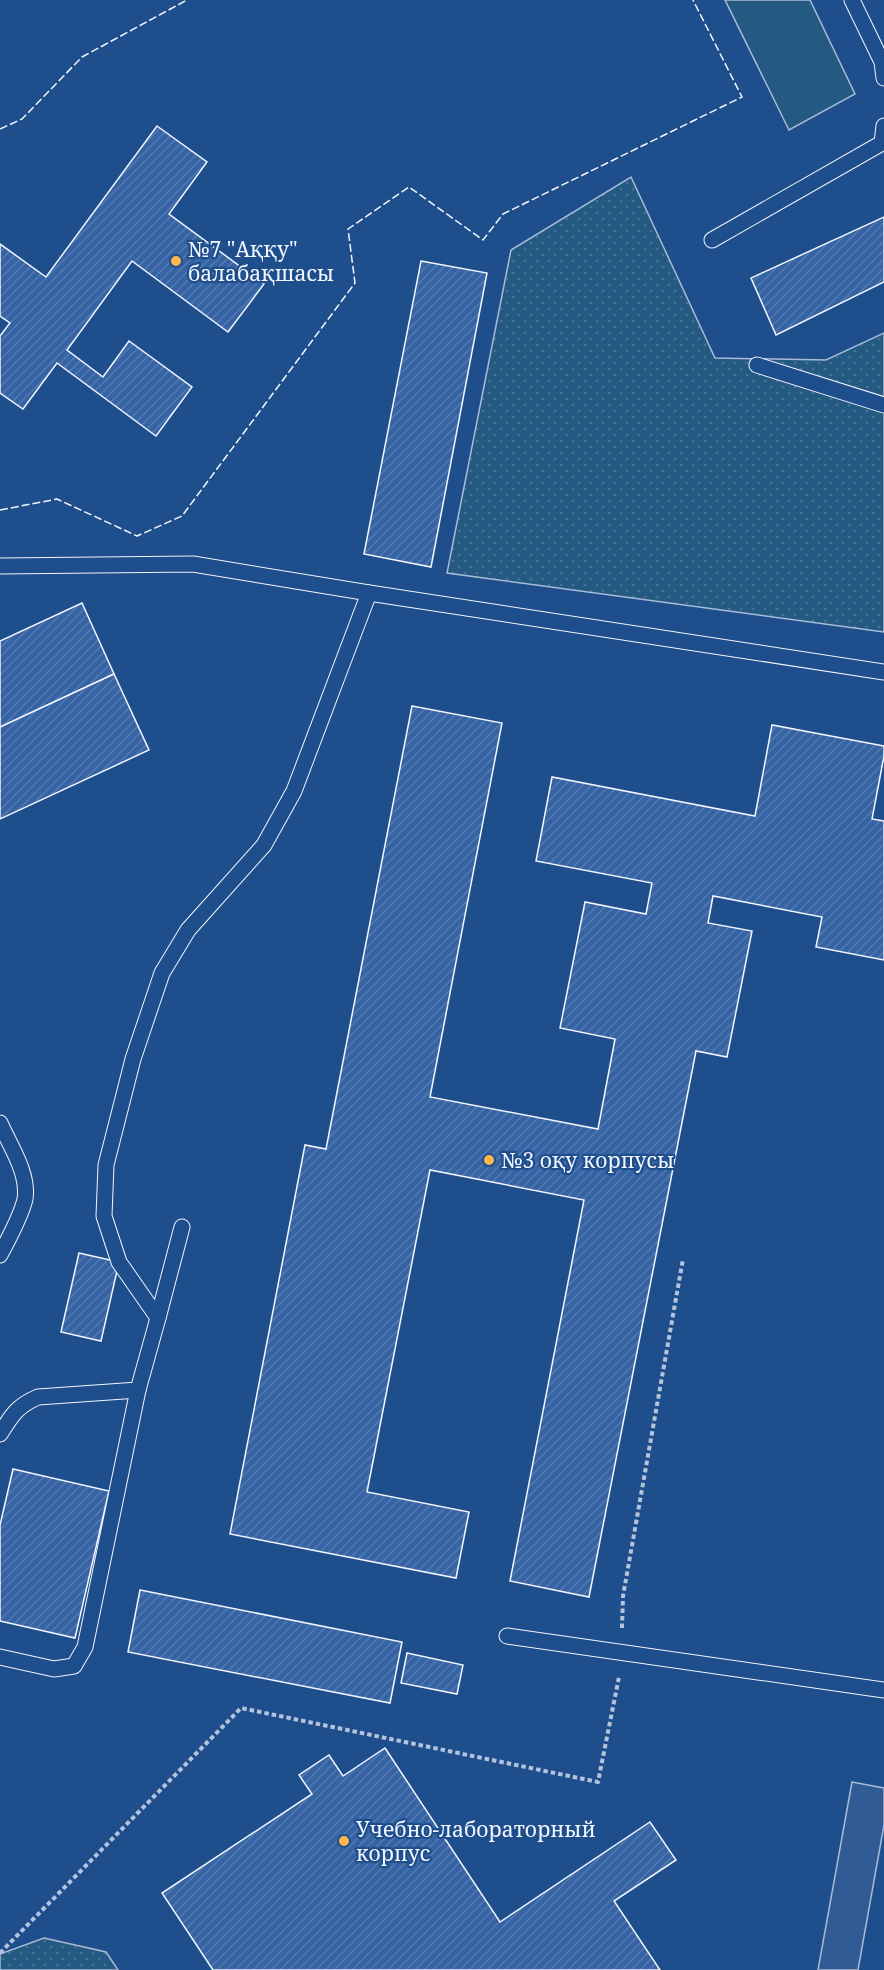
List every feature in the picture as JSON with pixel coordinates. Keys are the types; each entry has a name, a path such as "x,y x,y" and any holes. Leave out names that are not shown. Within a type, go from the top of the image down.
{"lane":[{"path":"852,0 882,62 884,78"},
{"path":"712,240 882,143 884,126"},
{"path":"757,365 884,405"},
{"path":"0,566 193,564 884,672"},
{"path":"158,1318 119,1262 104,1216 106,1166 133,1059 162,973 188,930 264,845 294,791 369,593"},
{"path":"0,1124 23,1173 25,1198 0,1255"},
{"path":"0,1657 54,1669 74,1665 86,1647 138,1389 182,1227"},
{"path":"0,1434 11,1416 23,1403 38,1397 138,1389"},
{"path":"507,1636 884,1690"}],"path":[{"path":"0,1953 241,1708 598,1782 620,1670 623,1596 683,1259"}],"shaded area":[{"path":"725,0 810,0 855,94 789,130"},
{"path":"631,177 715,358 826,360 884,333 884,632 447,573 511,250"},
{"path":"852,1782 884,1788 884,1825 858,1970 818,1970"},
{"path":"44,1938 106,1952 118,1970 0,1970 0,1954"}],"building":[{"path":"157,126 207,162 169,214 264,284 228,332 132,261 67,350 103,377 129,341 192,387 156,436 57,363 23,409 0,393 0,336 10,323 0,316 0,244 46,277"},
{"path":"884,217 884,282 776,335 751,278"},
{"path":"421,261 487,273 431,567 364,554"},
{"path":"82,603 114,674 0,727 0,641"},
{"path":"114,674 149,750 0,819 0,727"},
{"name":"№3 оқу корпусы","path":"412,706 502,723 430,1097 598,1129 615,1039 560,1028 585,902 646,914 652,883 536,861 552,777 755,816 772,725 884,746 872,819 884,821 884,960 816,947 822,917 713,896 708,923 752,931 727,1057 696,1051 589,1597 510,1581 584,1200 430,1170 367,1492 469,1512 456,1578 230,1534 305,1145 326,1149"},
{"path":"79,1253 119,1262 101,1341 61,1332"},
{"path":"13,1469 109,1491 75,1638 0,1621 0,1525"},
{"path":"140,1590 402,1642 390,1703 128,1652"},
{"path":"407,1653 463,1665 457,1694 401,1683"},
{"name":"Учебно-лабораторный корпус","path":"385,1748 500,1922 650,1822 676,1860 614,1901 660,1970 213,1970 162,1893 312,1794 299,1775 329,1755 343,1776"}],"fence":[{"path":"0,129 22,119 82,57 187,0"},
{"path":"0,510 57,499 137,536 182,516 355,283 348,229 409,187 483,240 503,214 742,97 693,0"}],"place":[{"name":"№7 \"Аққу\" балабақшасы","path":"176,261"},
{"name":"№3 оқу корпусы","path":"489,1160"},
{"name":"Учебно-лабораторный корпус","path":"344,1841"}]}
